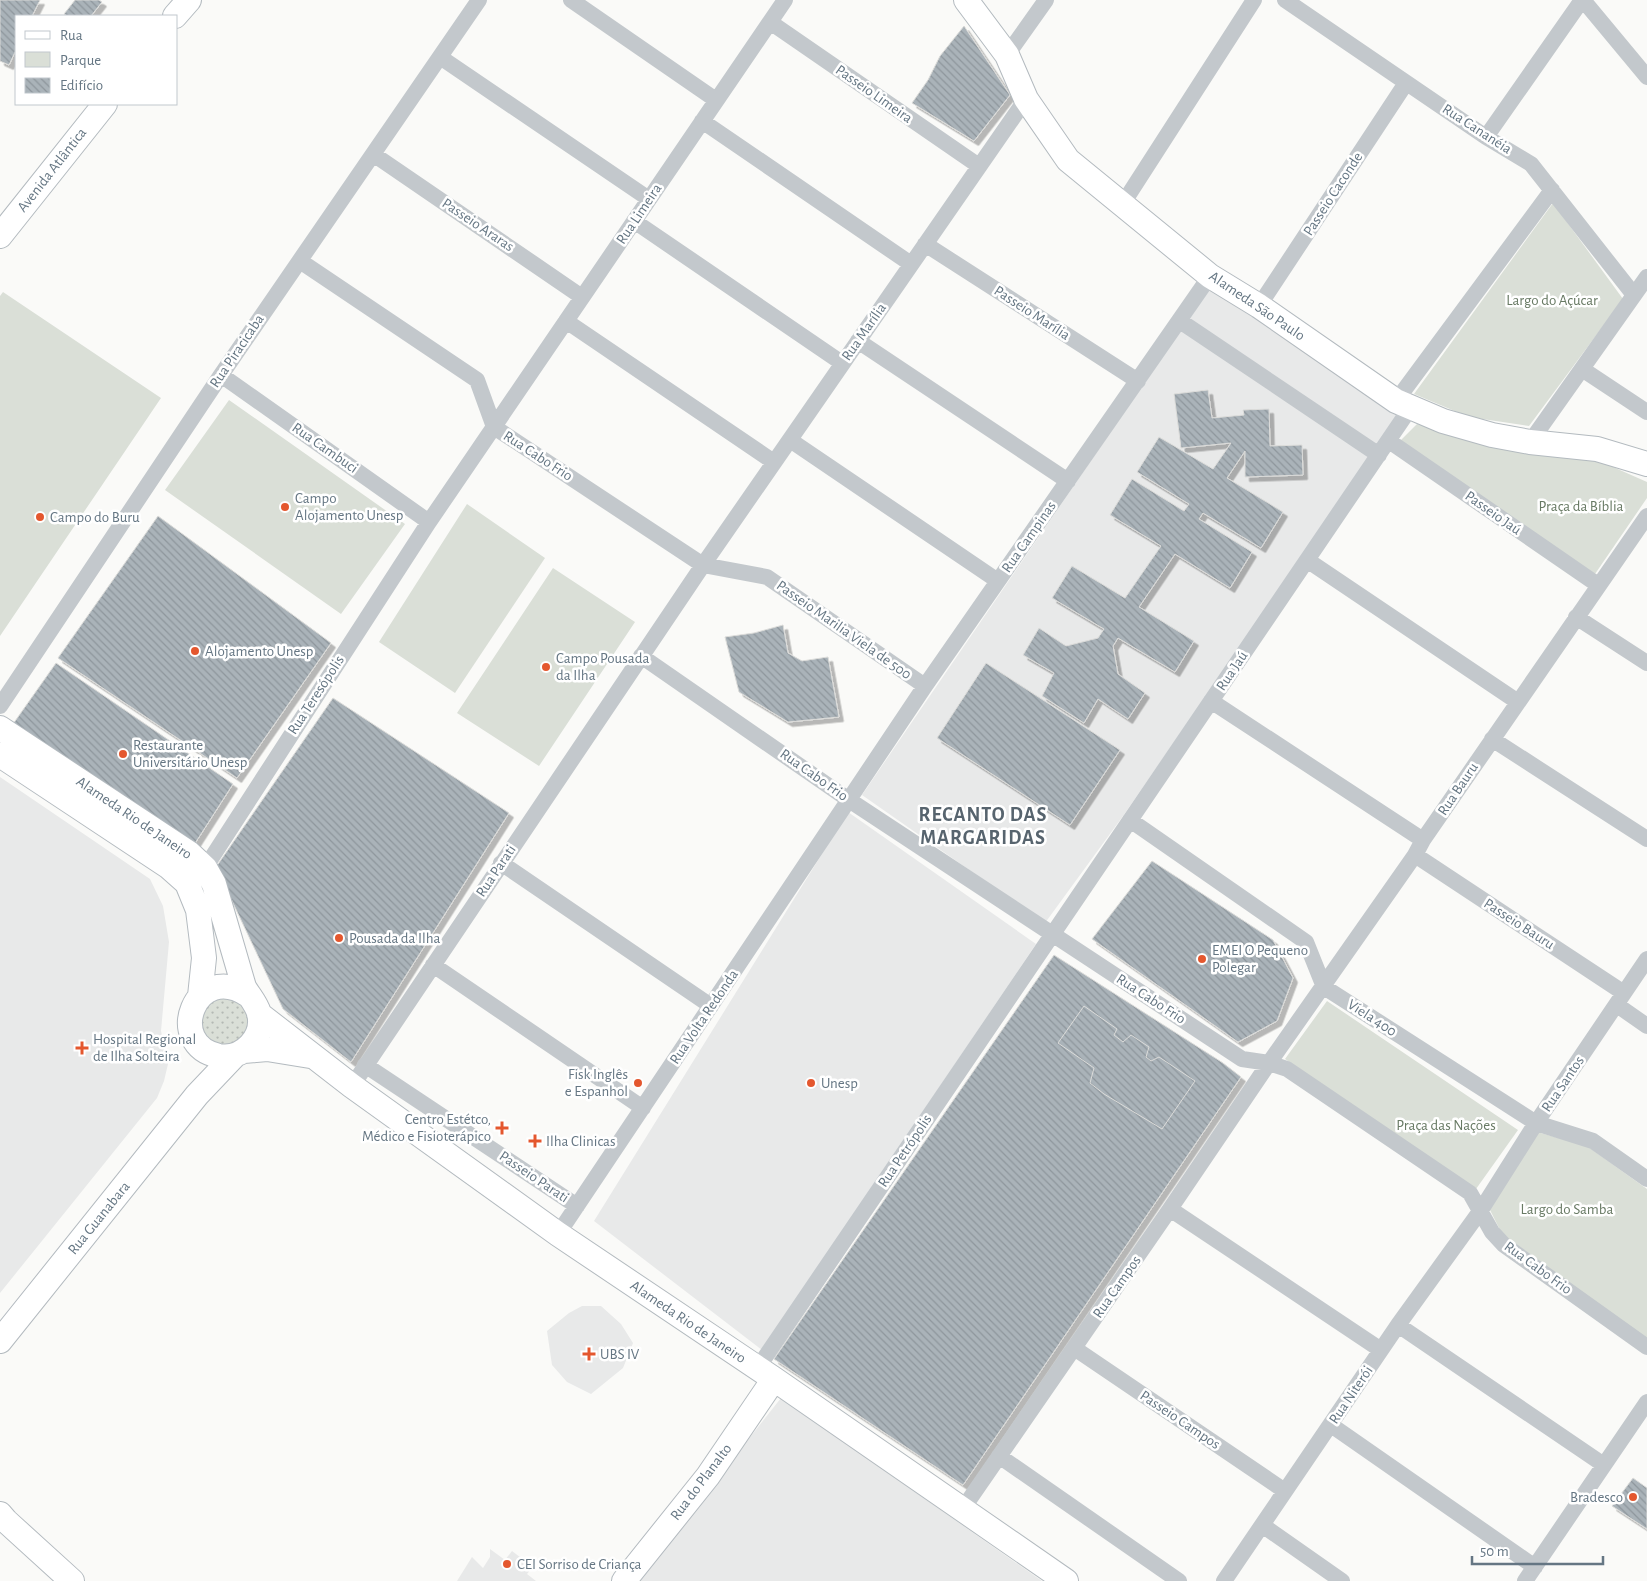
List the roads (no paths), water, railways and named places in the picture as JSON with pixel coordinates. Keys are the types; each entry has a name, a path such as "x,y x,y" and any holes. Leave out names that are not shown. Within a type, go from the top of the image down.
{"street":[{"path":"176,15 189,0"},
{"name":"Rua Piracicaba","path":"0,706 221,375 479,0"},
{"path":"571,0 716,100"},
{"name":"Rua Limeira","path":"494,427 785,0"},
{"name":"Alameda São Paulo","path":"966,0 1007,55 1026,98 1068,160 1210,276 1259,306 1404,404 1443,422 1492,435 1530,442 1597,449 1647,464"},
{"path":"1007,55 1046,0"},
{"path":"1122,205 1254,0"},
{"name":"Rua Cananéia","path":"1285,0 1486,137 1531,164 1634,295"},
{"path":"1486,137 1583,0 1647,77"},
{"name":"Passeio Limeira","path":"770,22 979,166"},
{"path":"440,56 649,198"},
{"name":"Passeio Caconde","path":"1259,306 1406,83"},
{"name":"Rua Marília","path":"703,565 1026,98"},
{"name":"Avenida Atlântica","path":"0,236 104,105"},
{"path":"702,121 912,264"},
{"name":"Passeio Araras","path":"373,154 582,297"},
{"name":"Rua Jaú","path":"1052,934 1389,441 1404,404 1552,190"},
{"path":"634,221 842,363"},
{"name":"Passeio Marília","path":"925,244 1138,381"},
{"name":"Rua Cabo Frio","path":"300,261 478,380 494,427 703,565"},
{"name":"Rua Campinas","path":"849,800 925,686 1210,276"},
{"path":"1530,442 1647,277"},
{"path":"566,321 774,462"},
{"path":"1180,321 1379,455"},
{"path":"858,341 1068,481"},
{"path":"1582,369 1647,412"},
{"name":"Rua Cambuci","path":"221,375 429,522"},
{"name":"Rua Teresópolis","path":"205,868 429,522 494,427"},
{"path":"790,440 998,581"},
{"name":"Passeio Jaú","path":"1389,441 1598,585"},
{"name":"Rua Bauru","path":"1269,1063 1415,856 1423,840 1647,516"},
{"path":"1307,560 1518,702"},
{"name":"Rua Parati","path":"352,1086 703,565"},
{"name":"Passeio Marilia Viela de 500","path":"703,565 767,577 925,686"},
{"path":"1576,617 1647,663"},
{"name":"Rua Cabo Frio","path":"641,656 849,800 1242,1059 1287,1068 1462,1187 1470,1193 1492,1232 1504,1245 1647,1347"},
{"path":"1211,701 1423,840"},
{"name":"Alameda Rio de Janeiro","path":"0,728 189,853 205,868 214,884 260,1024 252,1044 239,1053"},
{"path":"1492,739 1647,839"},
{"name":"Alameda Rio de Janeiro","path":"0,755 169,867 187,883 198,910 202,934 204,958 200,996"},
{"name":"Rua Volta Redonda","path":"558,1234 849,800"},
{"path":"1130,820 1306,942 1324,987"},
{"name":"Passeio Bauru","path":"1415,856 1620,999 1647,1026"},
{"path":"501,863 712,1006"},
{"name":"Rua Petrópolis","path":"766,1374 1052,934"},
{"name":"Rua Santos","path":"1481,1210 1536,1123 1647,959"},
{"path":"433,965 643,1108"},
{"name":"Alameda Rio de Janeiro","path":"314,1057 267,1049 224,1057 213,1055 196,1042 190,1024 190,1014 200,996 209,990 219,987 240,990 254,1005 314,1057 558,1234 766,1374 1066,1581"},
{"name":"Viela 400","path":"1324,987 1536,1123 1593,1141 1647,1179"},
{"path":"196,1042 197,1095"},
{"name":"Rua Guanabara","path":"0,1341 197,1095 239,1053"},
{"name":"Rua Campos","path":"962,1510 1269,1063"},
{"name":"Passeio Parati","path":"365,1065 578,1206"},
{"path":"1170,1209 1381,1350"},
{"name":"Rua Niterói","path":"1224,1581 1398,1325 1481,1210"},
{"path":"1398,1325 1604,1465"},
{"name":"Passeio Campos","path":"1074,1348 1286,1491"},
{"name":"Rua do Planalto","path":"624,1581 708,1476 766,1374"},
{"path":"1525,1581 1647,1402"},
{"path":"1331,1425 1535,1566"},
{"path":"999,1456 1179,1581"},
{"path":"2,1520 72,1581"},
{"path":"1262,1525 1342,1581"}],"place":[{"name":"Campo Alojamento Unesp","path":"285,507"},
{"name":"Campo do Buru","path":"40,517"},
{"name":"Alojamento Unesp","path":"195,651"},
{"name":"Campo Pousada da Ilha","path":"546,667"},
{"name":"Restaurante Universitário Unesp","path":"123,754"},
{"name":"Pousada da Ilha","path":"339,938"},
{"name":"EMEI O Pequeno Polegar","path":"1202,959"},
{"name":"Hospital Regional de Ilha Solteira","path":"82,1048"},
{"name":"Fisk Inglês e Espanhol","path":"638,1083"},
{"name":"Unesp","path":"811,1083"},
{"name":"Centro Estétco, Médico e Fisioterápico","path":"502,1128"},
{"name":"Ilha Clinicas","path":"535,1141"},
{"name":"UBS IV","path":"589,1354"},
{"name":"Bradesco","path":"1633,1497"},
{"name":"CEI Sorriso de Criança","path":"507,1564"}],"district":[{"name":"RECANTO DAS MARGARIDAS","path":"983,826"}],"park label":[{"name":"Largo do Açúcar","path":"1552,300"},
{"name":"Praça da Bíblia","path":"1581,506"},
{"name":"Praça das Nações","path":"1446,1125"},
{"name":"Largo do Samba","path":"1567,1209"}]}
